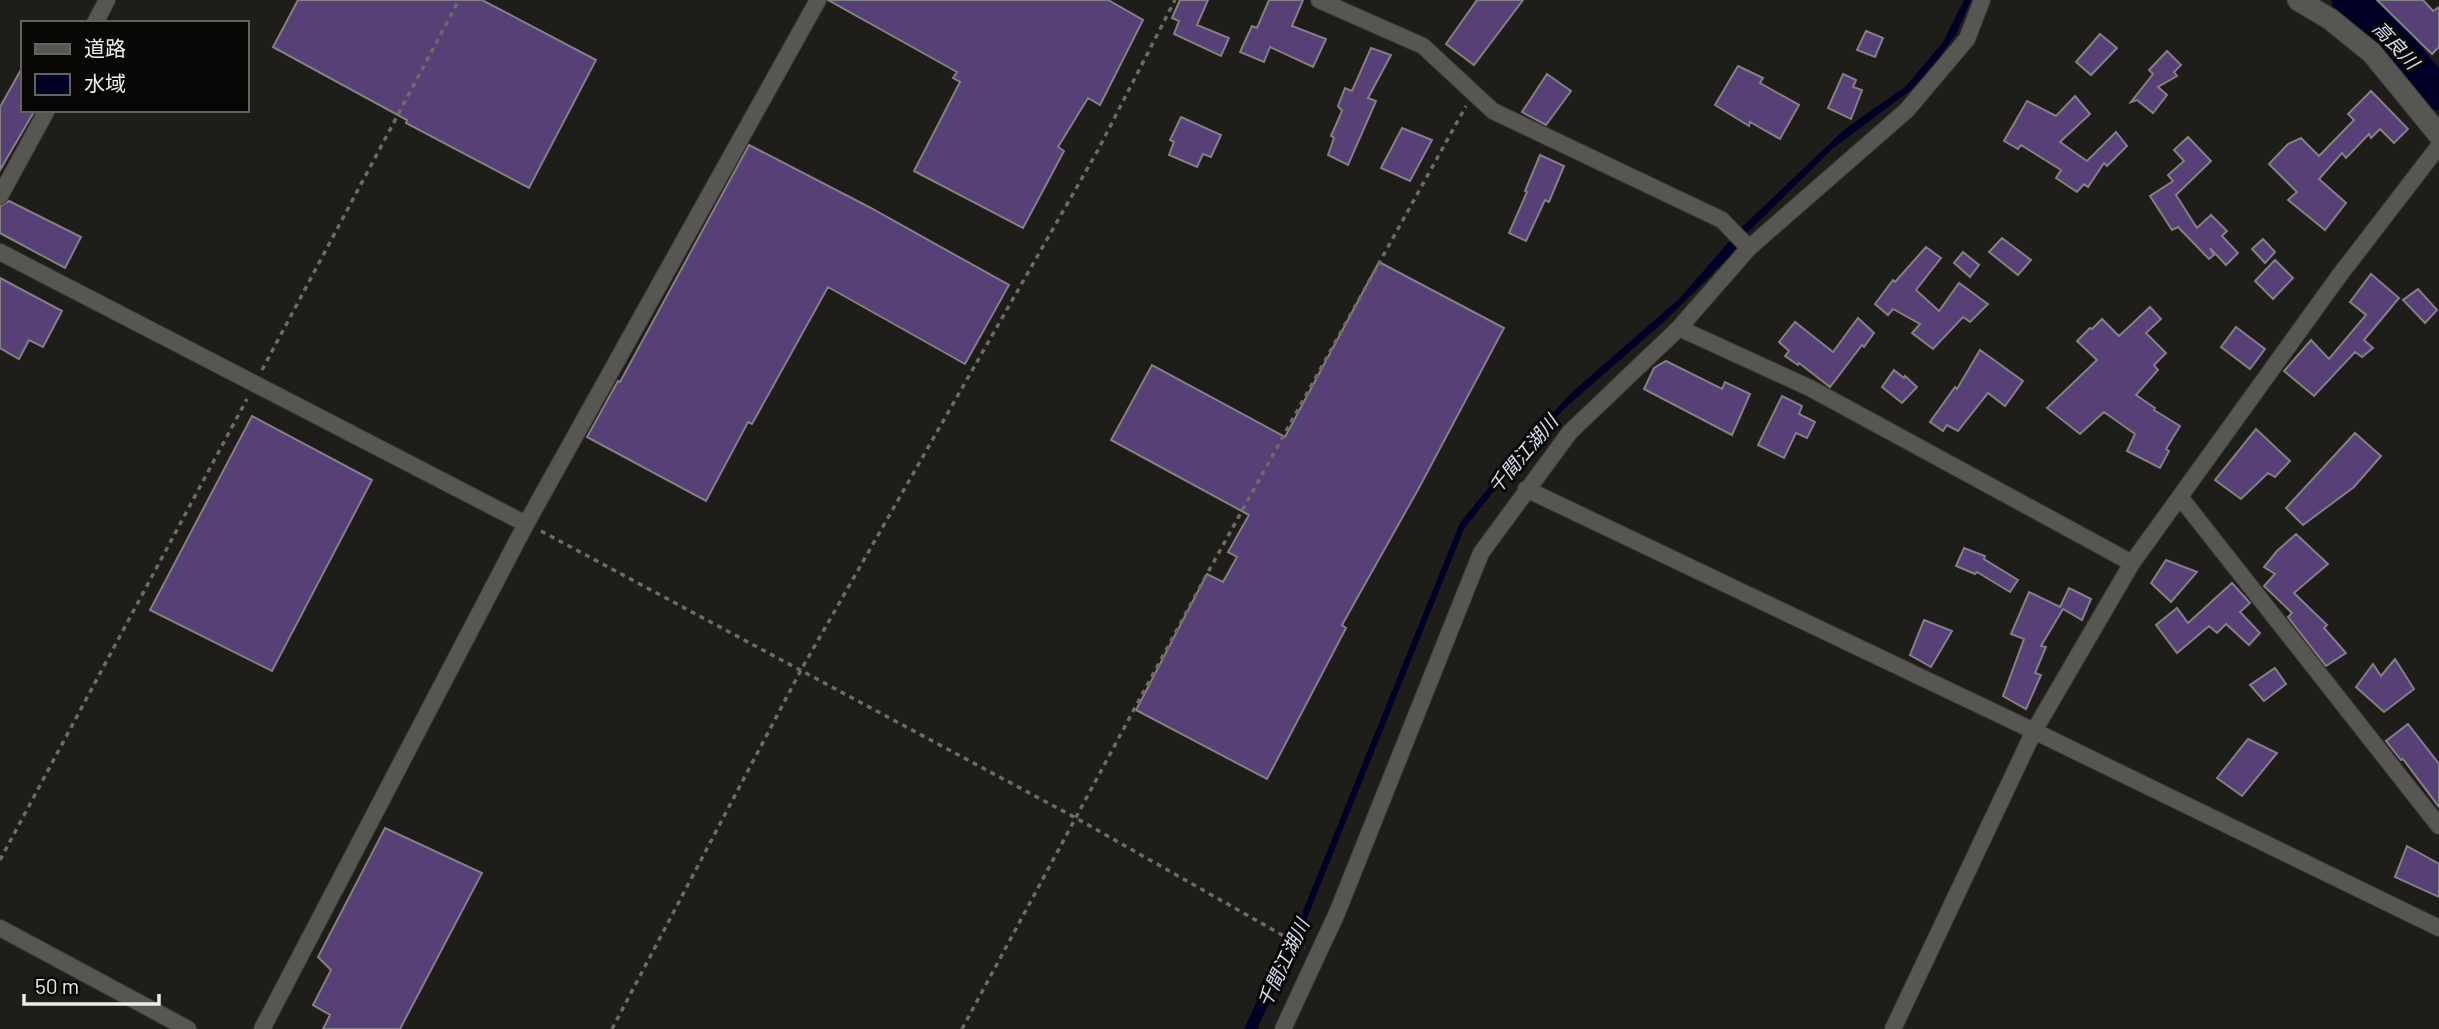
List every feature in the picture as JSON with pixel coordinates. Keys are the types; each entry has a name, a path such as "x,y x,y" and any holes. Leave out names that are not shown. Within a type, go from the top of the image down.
{"street":[{"path":"95,21 107,0"},
{"path":"262,1029 526,524 818,0"},
{"path":"1319,0 1423,46 1493,111 1722,220 1749,248"},
{"path":"1283,1029 1337,913 1481,553 1570,432 1679,328 1749,248 1907,110 1967,39 1982,0"},
{"path":"2298,0 2330,19 2372,53 2439,135"},
{"path":"0,196 46,112"},
{"path":"1893,1029 2034,731 2132,563 2339,276 2439,146"},
{"path":"0,252 256,382 526,524"},
{"path":"1679,328 1810,388 2132,563"},
{"path":"1526,489 2439,928"},
{"path":"2180,497 2439,826"},
{"path":"0,928 188,1029"}],"path":[{"path":"0,860 459,0"},
{"path":"612,1029 802,670 1098,150 1175,0"},
{"path":"962,1029 1473,93"},
{"path":"526,524 1076,818 1317,955"}],"water":[{"name":"千間江湖川","path":"1964,0 1971,0 1956,34 1935,64 1911,90 1832,149 1744,236 1732,254 1667,319 1565,408 1529,447 1464,529 1301,933 1257,1029 1244,1029 1285,941 1290,943 1460,523 1519,450 1571,393 1679,299 1740,229 1845,129 1905,87 1943,42"}],"building":[{"path":"298,0 482,0 596,60 529,188 406,123 407,120 273,47"},
{"path":"828,0 1108,0 1143,20 1100,105 1088,98 1058,147 1064,151 1023,228 914,171 960,82 953,78 957,72"},
{"path":"1180,0 1208,0 1197,25 1229,38 1221,56 1174,34 1179,21 1172,18"},
{"path":"1269,0 1303,0 1292,26 1326,39 1313,67 1270,47 1264,62 1240,52 1252,26 1257,28"},
{"path":"1477,0 1523,0 1474,65 1446,44"},
{"path":"2377,0 2423,0 2433,11 2439,7 2439,47 2432,54"},
{"path":"1866,31 1883,38 1875,57 1857,50"},
{"path":"2100,34 2117,48 2091,75 2076,62"},
{"path":"1371,48 1391,55 1368,98 1376,101 1348,165 1328,155 1334,138 1331,136 1342,111 1338,106 1345,88 1352,91"},
{"path":"2167,51 2181,65 2174,72 2177,76 2158,87 2167,95 2153,113 2137,100 2131,102 2153,74 2149,70"},
{"path":"1738,66 1763,78 1760,83 1799,105 1780,139 1750,122 1749,126 1715,105"},
{"path":"21,70 21,112 34,112 0,170 0,107"},
{"path":"1547,74 1571,91 1546,125 1522,112"},
{"path":"1843,74 1856,80 1853,87 1862,90 1851,119 1828,108"},
{"path":"2371,91 2408,129 2394,143 2380,129 2371,138 2369,134 2346,158 2342,153 2319,179 2346,203 2325,230 2288,200 2297,192 2269,164 2288,144 2301,138 2319,156 2354,120 2348,114"},
{"path":"2075,96 2090,114 2060,142 2087,161 2116,132 2127,146 2107,166 2104,163 2088,187 2084,184 2077,192 2056,178 2061,170 2021,145 2018,149 2004,141 2027,101 2056,116"},
{"path":"1181,117 1221,135 1211,157 1203,154 1197,167 1169,155 1174,142 1170,140"},
{"path":"1402,128 1432,140 1410,181 1381,168"},
{"path":"2188,137 2211,161 2176,195 2197,228 2211,215 2227,231 2222,236 2238,253 2226,265 2210,248 2214,255 2209,259 2178,227 2172,230 2150,196 2173,181 2168,175 2184,161 2174,150"},
{"path":"749,145 869,207 1009,285 965,364 828,287 752,424 748,422 706,501 587,437 618,381 620,382"},
{"path":"1540,155 1564,166 1549,202 1545,200 1526,241 1509,233"},
{"path":"9,201 81,237 65,268 0,233 0,206"},
{"path":"2002,238 2031,260 2018,275 1989,252"},
{"path":"2263,239 2275,252 2265,263 2252,249"},
{"path":"1926,247 1941,258 1916,290 1939,311 1959,283 1988,304 1970,322 1963,317 1933,349 1912,333 1920,324 1893,309 1888,315 1875,304 1893,280 1895,282"},
{"path":"1963,252 1979,265 1970,277 1954,263"},
{"path":"2275,260 2293,278 2273,299 2255,281"},
{"path":"1379,262 1504,328 1342,625 1346,628 1267,779 1136,710 1207,574 1223,582 1237,557 1228,552 1249,515 1111,440 1152,365 1285,437"},
{"path":"2371,274 2399,298 2364,340 2373,348 2362,357 2355,352 2314,396 2284,371 2311,340 2329,359 2366,315 2350,302"},
{"path":"0,278 62,311 43,347 29,340 19,359 0,348"},
{"path":"2418,289 2437,310 2425,323 2403,300"},
{"path":"2150,307 2161,319 2146,333 2166,353 2154,365 2158,370 2136,395 2180,426 2166,449 2169,451 2160,468 2127,451 2135,434 2104,412 2080,434 2047,408 2097,360 2077,341 2090,328 2102,319 2119,336"},
{"path":"1858,318 1874,333 1830,387 1799,363 1798,365 1785,356 1789,351 1779,342 1795,322 1833,352"},
{"path":"2236,327 2265,349 2250,369 2221,347"},
{"path":"1980,350 2023,381 2005,406 1988,393 1958,431 1947,425 1943,431 1930,422 1955,387 1957,389"},
{"path":"1666,361 1722,389 1725,382 1750,394 1732,435 1644,389 1654,368"},
{"path":"1894,370 1917,387 1902,403 1882,387"},
{"path":"1782,396 1802,406 1799,414 1815,422 1807,438 1796,433 1784,458 1758,445"},
{"path":"252,416 372,480 272,671 150,610"},
{"path":"2256,429 2290,461 2275,477 2268,473 2241,499 2215,480"},
{"path":"2355,433 2381,456 2354,487 2303,525 2286,508"},
{"path":"2296,534 2328,564 2294,593 2327,625 2324,628 2346,653 2326,666 2288,617 2292,613 2264,586 2275,574 2264,567"},
{"path":"1964,548 1985,556 1984,559 2018,580 2010,592 1977,572 1975,574 1956,566"},
{"path":"2166,560 2197,572 2171,602 2151,583"},
{"path":"2232,583 2250,603 2240,612 2260,633 2249,645 2226,624 2217,633 2209,626 2177,653 2156,625 2177,608 2188,623"},
{"path":"2069,588 2091,599 2082,620 2063,609 2041,646 2046,647 2035,673 2041,675 2026,709 2003,696 2024,639 2011,634 2029,592 2060,607"},
{"path":"1924,620 1952,631 1931,667 1910,655"},
{"path":"2395,659 2414,689 2384,712 2356,687 2373,664 2381,676"},
{"path":"2275,668 2286,684 2264,701 2250,685"},
{"path":"2408,724 2439,764 2439,807 2386,741"},
{"path":"2248,739 2277,753 2242,796 2217,778"},
{"path":"385,828 482,873 400,1029 323,1029 330,1015 313,1005 331,970 318,957"},
{"path":"2407,846 2439,864 2439,897 2395,877"}],"waterway":[{"name":"高良川","path":"2348,0 2385,29 2439,94"}]}
